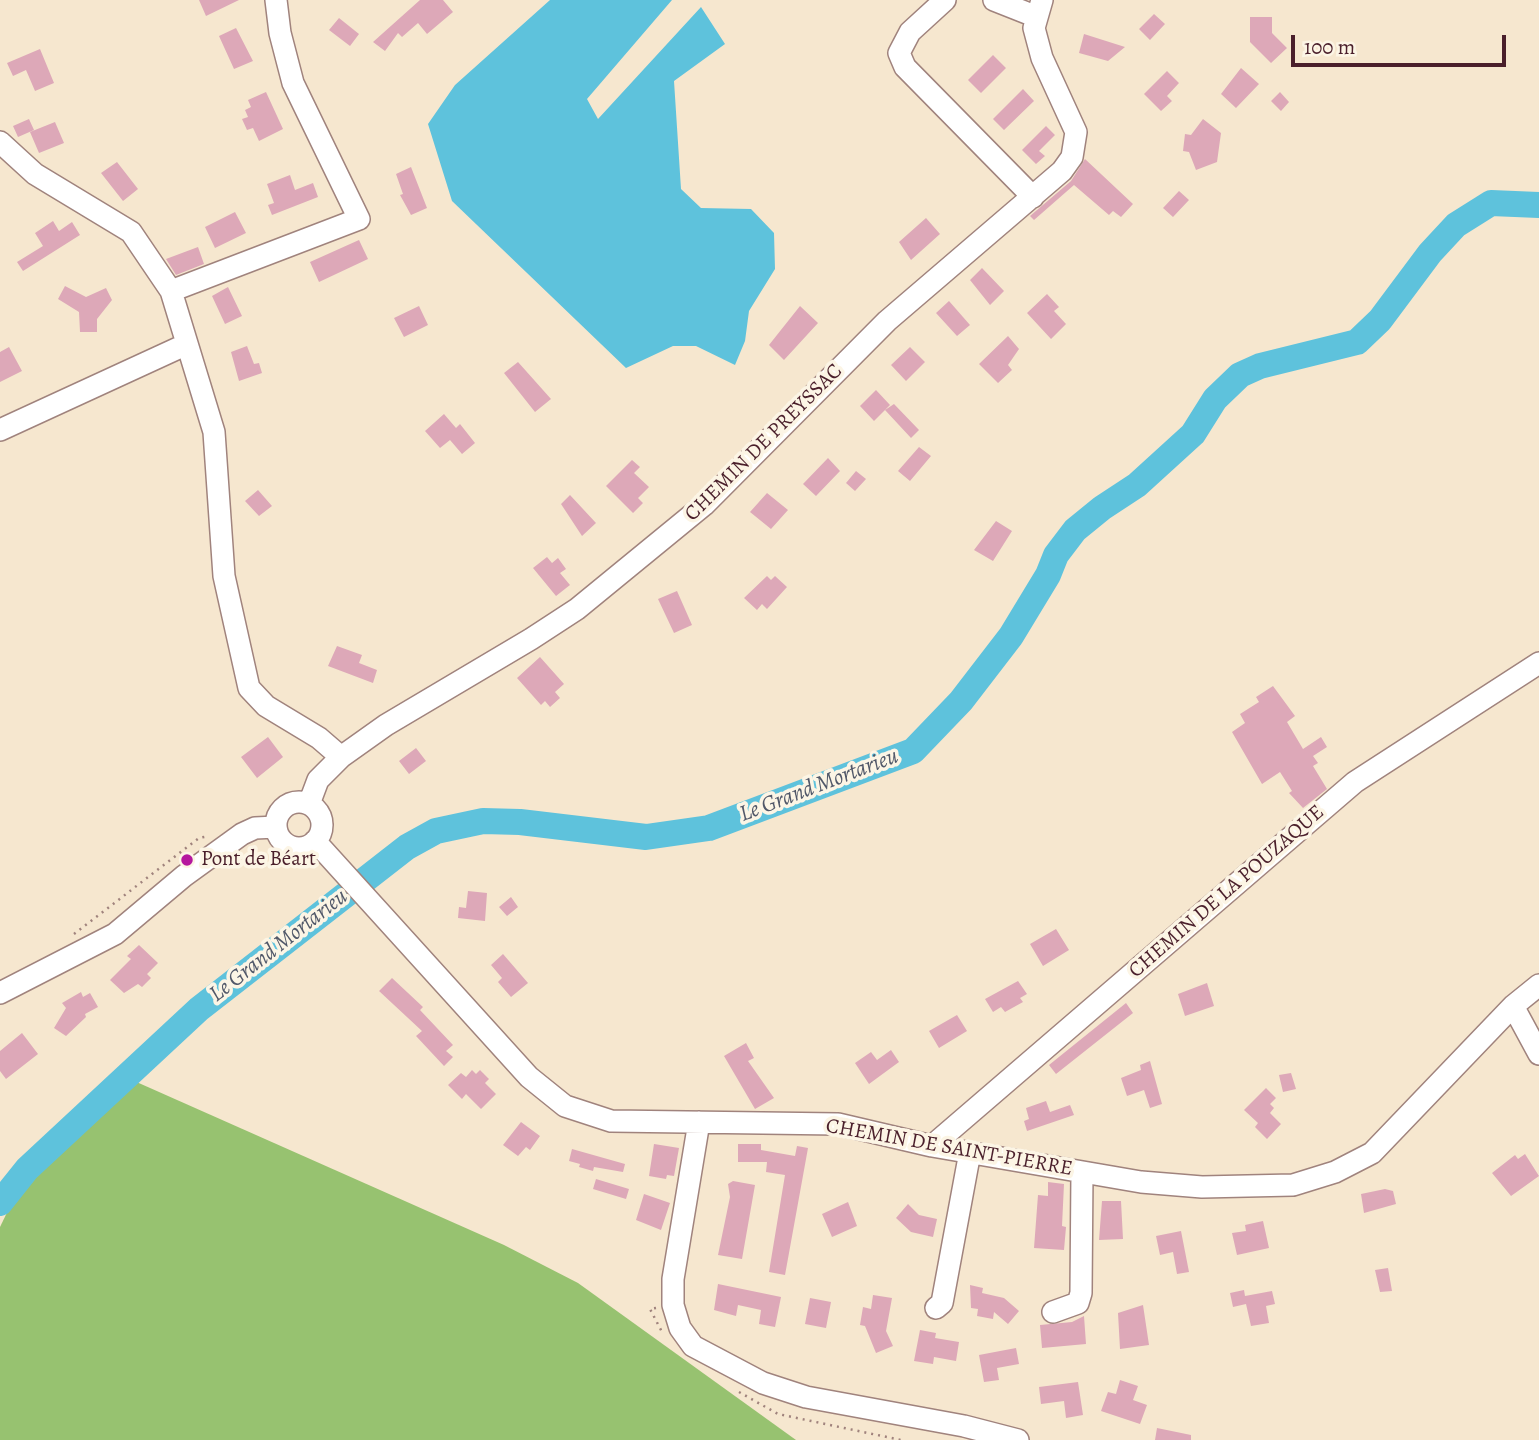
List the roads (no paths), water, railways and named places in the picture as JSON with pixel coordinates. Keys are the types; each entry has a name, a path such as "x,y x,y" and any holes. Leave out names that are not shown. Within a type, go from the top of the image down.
{"street":[{"path":"171,292 261,254 359,219 293,83 280,33 276,0"},
{"path":"945,0 910,32 899,53 905,66 1033,198"},
{"path":"994,0 1040,8"},
{"name":"CHEMIN DE PREYSSAC","path":"309,804 318,780 341,757 395,719 531,639 621,575 704,505 887,321 1033,198 1072,157 1076,132 1042,58 1034,29 1040,8"},
{"path":"0,142 35,174 131,232 171,292 214,432 224,576 249,688 266,706 319,738 341,757"},
{"path":"0,430 187,344"},
{"name":"CHEMIN DE LA POUZAQUE","path":"932,1146 1355,782 1539,663"},
{"path":"296,802 309,804 322,821 315,841 302,848 295,847 282,840 276,827 283,808 296,802"},
{"path":"0,993 115,934 184,876 242,834 255,828 276,827"},
{"name":"CHEMIN DE SAINT-PIERRE","path":"315,841 529,1077 565,1106 611,1121 838,1124 932,1146 1141,1182 1202,1187 1293,1185 1335,1172 1371,1153 1513,1006 1539,985"},
{"path":"1513,1006 1539,1054"},
{"path":"699,1122 673,1279 673,1305 680,1328 693,1346 763,1383 806,1397 964,1426 1018,1440"},
{"path":"936,1308 942,1303 970,1152"},
{"path":"1053,1312 1078,1303 1081,1293 1082,1172"}],"water":[{"path":"550,0 672,0 587,99 598,119 701,7 725,44 674,81 681,189 701,208 751,209 774,233 775,269 749,311 745,341 735,365 696,346 673,346 626,368 452,201 428,124 455,85"}],"waterway":[{"name":"Le Grand Mortarieu","path":"0,1203 27,1169 199,1009 407,847 436,831 483,821 520,822 646,837 709,828 913,751 961,701 1011,636 1048,575 1056,555 1075,530 1137,485 1193,434 1215,399 1240,375 1260,366 1357,342 1380,320 1430,253 1456,225 1491,203 1539,205"}],"place":[{"name":"Pont de Béart","path":"187,860"}]}
